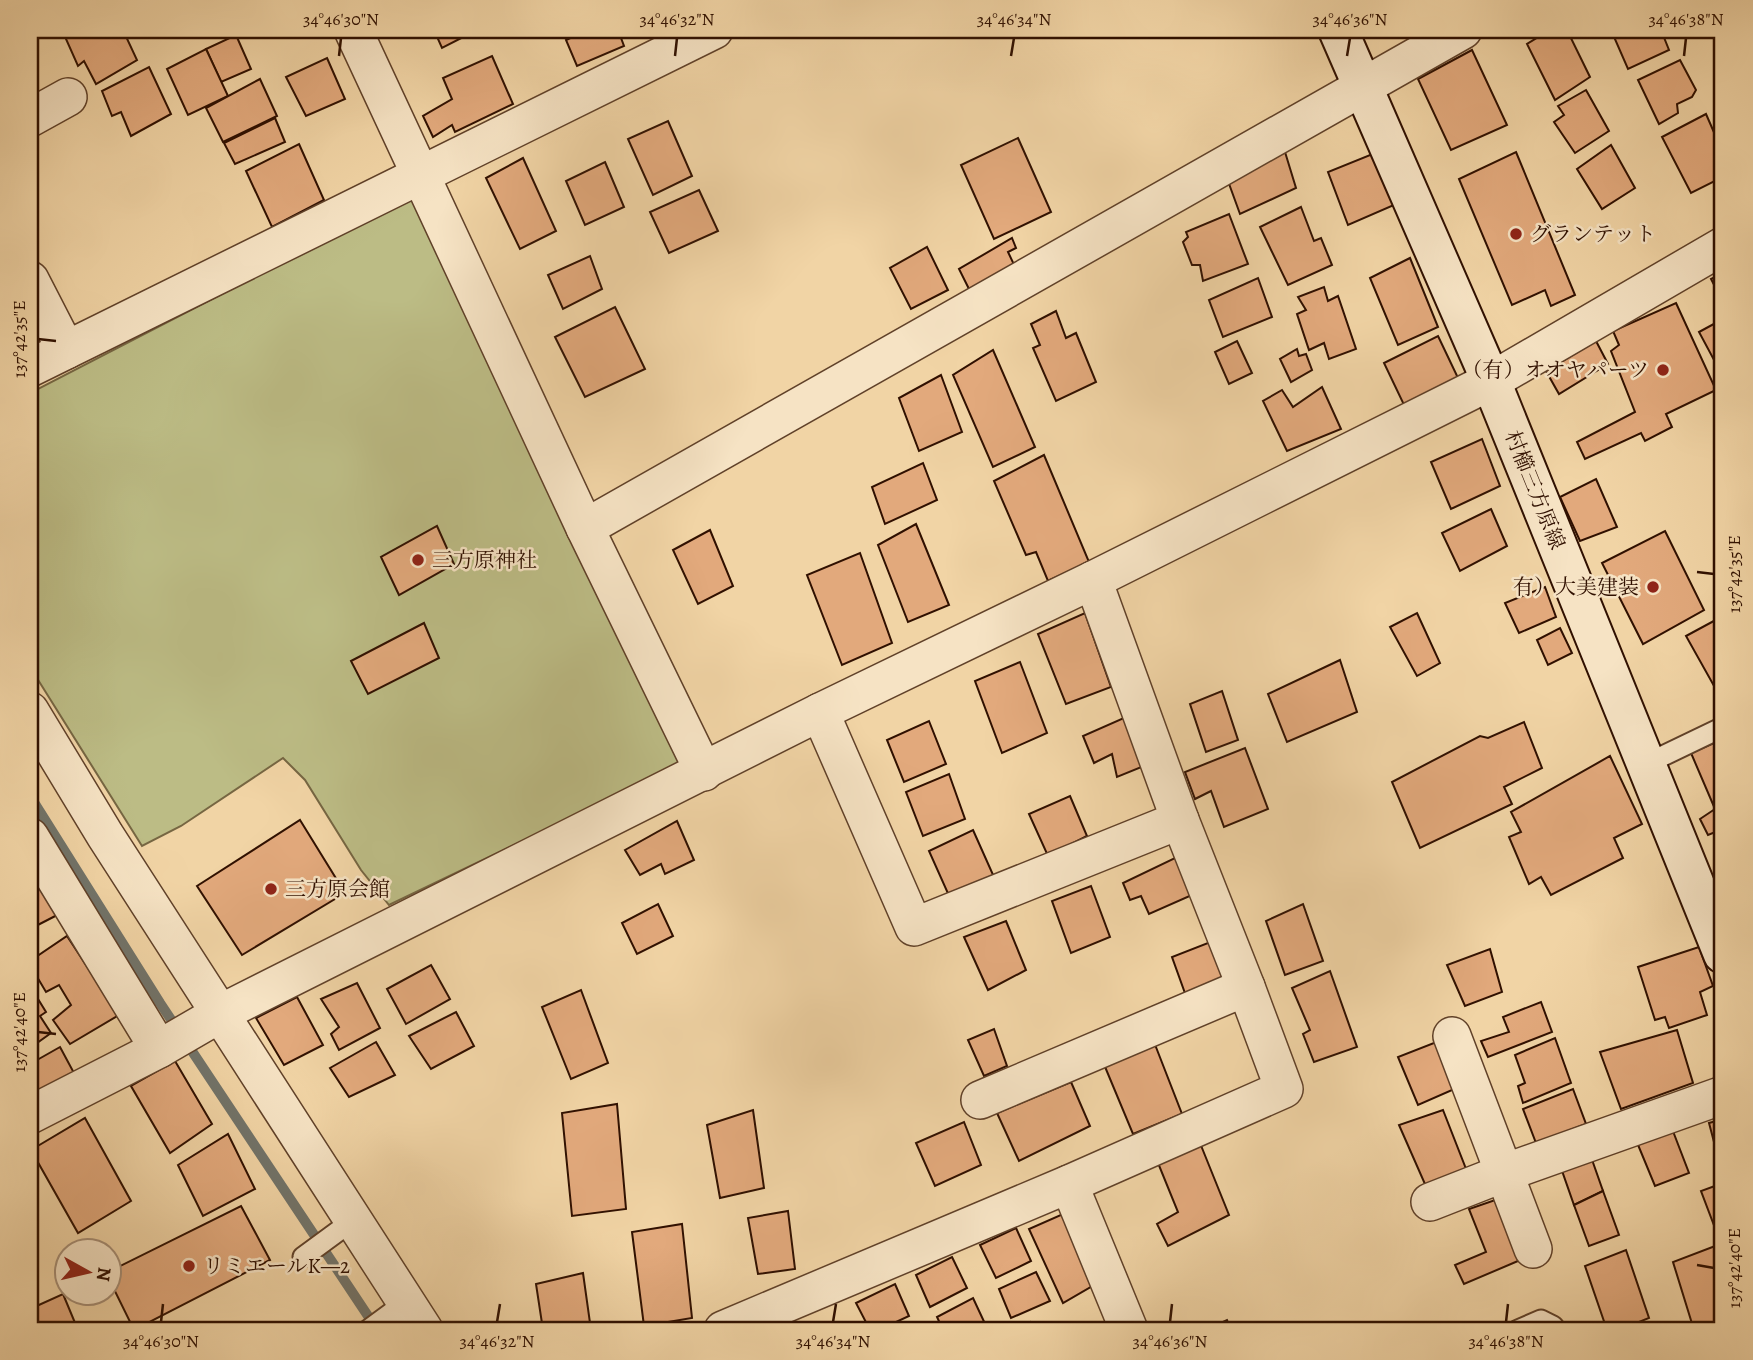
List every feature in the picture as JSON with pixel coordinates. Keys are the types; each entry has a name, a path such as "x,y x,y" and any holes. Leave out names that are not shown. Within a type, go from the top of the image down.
{"main road":[{"name":"村櫛三方原線","path":"1338,30 1491,381 1723,954"}],"street":[{"path":"353,30 585,528 704,772"},
{"path":"30,368 715,30"},
{"path":"585,528 1463,30"},
{"path":"30,118 68,97"},
{"path":"30,1115 159,1049 221,1013 820,712 1093,580 1491,381 1723,246"},
{"path":"30,280 66,350"},
{"path":"723,1330 1069,1184 1284,1089 1180,820 1093,580"},
{"path":"30,711 105,835 415,1316"},
{"path":"820,712 914,927 1180,820"},
{"path":"30,837 159,1049"},
{"path":"980,1100 1246,987"},
{"path":"1452,1036 1533,1249"},
{"path":"1430,1202 1504,1172 1723,1095"},
{"path":"1069,1184 1129,1330"}],"lane":[{"path":"1646,764 1723,727"},
{"path":"303,1257 352,1221"},
{"path":"368,1330 415,1316"},
{"path":"1518,1330 1542,1320 1556,1330"}],"green space":[{"path":"416,194 685,763 389,905 361,870 305,780 283,758 181,826 142,846 30,667 30,393"}],"building":[{"path":"62,30 123,30 137,60 96,84 84,61 78,66"},
{"path":"434,30 477,30 442,48"},
{"path":"588,30 618,30 624,46 577,66 566,40"},
{"path":"1550,30 1567,30 1590,77 1555,100 1527,44"},
{"path":"1611,30 1661,30 1669,50 1628,69"},
{"path":"236,35 251,69 221,82 206,49"},
{"path":"206,49 228,96 188,115 167,69"},
{"path":"1472,50 1507,125 1451,150 1418,79"},
{"path":"492,56 513,104 455,132 452,125 433,137 423,116 452,99 443,78"},
{"path":"327,58 345,99 306,116 286,77"},
{"path":"1680,60 1696,90 1692,97 1677,104 1678,113 1659,124 1638,80"},
{"path":"149,67 171,114 131,136 121,112 112,116 102,91"},
{"path":"260,79 277,116 223,142 206,108"},
{"path":"1586,90 1609,131 1575,153 1554,122 1564,115 1558,106"},
{"path":"1706,114 1723,153 1723,177 1691,193 1662,137"},
{"path":"275,118 285,142 235,164 224,143"},
{"path":"668,121 692,176 653,195 628,139"},
{"path":"1018,138 1051,212 994,239 961,165"},
{"path":"299,144 324,200 272,227 246,171"},
{"path":"1611,145 1635,188 1602,209 1577,169"},
{"path":"1285,152 1296,188 1240,214 1228,181"},
{"name":"グランテット","path":"1516,152 1575,295 1551,306 1545,290 1512,305 1459,179"},
{"path":"1375,153 1394,205 1348,225 1328,172"},
{"path":"523,158 556,231 520,249 486,178"},
{"path":"605,162 624,207 585,225 566,181"},
{"path":"699,190 718,231 669,253 650,212"},
{"path":"1301,207 1314,241 1321,238 1332,265 1288,285 1260,227"},
{"path":"1229,214 1248,264 1203,281 1200,265 1192,265 1183,242 1188,237 1186,232"},
{"path":"1012,238 1016,248 1008,252 1018,273 974,299 959,269"},
{"path":"927,247 948,290 911,309 890,268"},
{"path":"590,256 602,289 563,309 548,275"},
{"path":"1410,258 1438,327 1398,345 1370,278"},
{"path":"1723,273 1723,302 1711,279"},
{"path":"1258,278 1272,317 1223,337 1209,300"},
{"path":"1324,287 1328,301 1338,296 1356,349 1329,359 1324,343 1309,350 1297,314 1306,310 1298,297"},
{"path":"30,293 51,337 30,348"},
{"name":"（有）オオヤパーツ","path":"1676,303 1716,390 1666,414 1672,427 1645,441 1641,433 1585,459 1577,442 1635,412 1611,351 1619,345 1613,331"},
{"path":"615,307 645,369 585,397 555,337"},
{"path":"1056,311 1066,338 1076,333 1096,382 1056,401 1033,348 1040,345 1031,324"},
{"path":"1723,319 1723,372 1721,373 1699,332"},
{"path":"1438,336 1459,380 1405,407 1384,363"},
{"path":"1237,341 1252,373 1229,384 1215,352"},
{"path":"1596,341 1608,364 1559,394 1546,371"},
{"path":"1297,349 1299,356 1306,354 1312,370 1291,382 1280,359"},
{"path":"993,350 1035,447 993,467 953,375"},
{"path":"941,375 962,432 919,451 899,398"},
{"path":"1322,387 1341,429 1287,451 1263,401 1282,390 1293,407"},
{"path":"1482,439 1500,486 1451,509 1431,462"},
{"path":"1044,455 1089,562 1048,581 1036,552 1026,555 994,481"},
{"path":"923,463 937,500 885,524 872,487"},
{"path":"1596,479 1617,527 1580,541 1560,497"},
{"path":"1491,509 1507,546 1460,571 1442,533"},
{"path":"916,524 949,605 908,622 878,545"},
{"name":"三方原神社","path":"437,526 454,564 399,595 381,557"},
{"path":"710,530 733,586 698,604 673,550"},
{"name":"有）大美建装","path":"1665,531 1704,610 1643,644 1602,563"},
{"path":"860,553 892,643 842,665 807,575"},
{"path":"1545,587 1556,617 1519,633 1505,603"},
{"path":"1085,613 1111,687 1066,704 1038,634"},
{"path":"1417,613 1440,663 1417,676 1390,627"},
{"path":"1723,616 1723,702 1686,636"},
{"path":"424,623 439,658 368,694 351,661"},
{"path":"1560,628 1572,653 1548,665 1537,640"},
{"path":"1340,660 1357,712 1287,742 1268,694"},
{"path":"1020,662 1047,733 1002,753 975,681"},
{"path":"1222,691 1238,740 1206,752 1190,704"},
{"path":"1126,717 1144,766 1117,777 1112,754 1094,763 1083,736"},
{"path":"929,721 946,764 904,782 887,740"},
{"path":"1524,722 1542,768 1504,787 1512,804 1420,848 1392,782 1480,736 1488,738"},
{"path":"1723,739 1723,829 1708,835 1700,819 1715,809 1691,753"},
{"path":"1245,748 1268,809 1224,827 1211,791 1195,799 1185,772"},
{"path":"1610,756 1642,824 1614,838 1623,858 1551,895 1541,877 1529,884 1509,837 1521,832 1511,812"},
{"path":"949,774 965,819 923,836 906,792"},
{"path":"1070,796 1087,836 1048,856 1029,814"},
{"name":"三方原会館","path":"300,820 345,893 242,955 197,886"},
{"path":"677,821 694,860 665,874 661,864 640,875 625,850"},
{"path":"973,830 994,877 950,898 929,851"},
{"path":"30,855 65,911 30,929"},
{"path":"1177,857 1192,895 1149,914 1141,896 1130,900 1123,883"},
{"path":"1091,886 1110,937 1071,953 1052,901"},
{"path":"658,904 673,936 637,954 622,923"},
{"path":"1303,904 1323,961 1285,975 1266,921"},
{"path":"1006,921 1026,970 988,990 964,937"},
{"path":"67,936 119,1015 70,1044 53,1020 71,1005 59,985 46,992 30,965 30,961"},
{"path":"1213,941 1227,980 1186,996 1172,957"},
{"path":"1699,947 1713,986 1700,992 1707,1015 1669,1028 1665,1017 1655,1020 1638,967"},
{"path":"1490,949 1502,992 1465,1006 1447,965"},
{"path":"431,965 450,999 406,1024 387,989"},
{"path":"1330,971 1357,1047 1314,1062 1303,1034 1310,1030 1292,988"},
{"path":"357,983 380,1028 339,1050 331,1034 339,1027 321,999"},
{"path":"30,986 46,1012 40,1016 51,1033 30,1048"},
{"path":"581,990 608,1063 571,1079 542,1007"},
{"path":"297,997 323,1045 284,1065 256,1018"},
{"path":"1541,1002 1552,1032 1488,1057 1481,1041 1509,1032 1503,1017"},
{"path":"456,1012 474,1046 431,1069 409,1036"},
{"path":"994,1029 1007,1066 984,1076 968,1040"},
{"path":"1677,1030 1693,1083 1621,1109 1600,1052"},
{"path":"1555,1038 1571,1083 1523,1103 1518,1086 1525,1083 1515,1055"},
{"path":"1439,1041 1459,1087 1418,1105 1398,1057"},
{"path":"376,1042 395,1075 349,1097 330,1068"},
{"path":"1154,1042 1182,1114 1133,1134 1103,1062"},
{"path":"60,1047 74,1073 37,1091 30,1079 30,1064"},
{"path":"175,1061 212,1124 170,1153 131,1086"},
{"path":"1071,1082 1090,1126 1019,1161 997,1113"},
{"path":"1573,1089 1586,1124 1536,1143 1523,1109"},
{"path":"617,1104 626,1209 572,1216 562,1113"},
{"path":"753,1110 764,1188 720,1198 707,1125"},
{"path":"1443,1110 1468,1174 1428,1191 1399,1125"},
{"path":"85,1118 131,1201 78,1233 31,1150"},
{"path":"1723,1119 1723,1159 1719,1161 1709,1123"},
{"path":"964,1122 981,1165 935,1186 916,1143"},
{"path":"1671,1126 1689,1173 1655,1186 1636,1140"},
{"path":"228,1134 255,1189 203,1216 178,1165"},
{"path":"1200,1143 1229,1215 1168,1246 1157,1224 1178,1212 1158,1163"},
{"path":"1590,1154 1603,1191 1574,1205 1560,1165"},
{"path":"1723,1183 1723,1225 1715,1228 1701,1191"},
{"path":"1603,1191 1619,1235 1589,1246 1574,1205"},
{"path":"1501,1198 1525,1258 1464,1284 1455,1265 1486,1252 1469,1209"},
{"name":"リミエールK―2","path":"241,1206 270,1260 134,1330 122,1306 122,1265"},
{"path":"788,1211 795,1269 758,1274 748,1218"},
{"path":"1063,1214 1094,1285 1063,1303 1029,1229"},
{"path":"682,1224 692,1318 644,1326 632,1232"},
{"path":"1016,1228 1031,1261 996,1278 980,1245"},
{"path":"1723,1243 1723,1330 1694,1330 1673,1262"},
{"path":"1626,1250 1649,1318 1619,1330 1607,1330 1585,1266"},
{"path":"952,1257 967,1288 930,1307 916,1275"},
{"path":"1036,1272 1050,1301 1011,1318 999,1289"},
{"path":"583,1273 591,1330 543,1330 536,1284"},
{"path":"895,1284 909,1316 879,1330 870,1330 856,1303"},
{"path":"973,1298 987,1328 943,1330 937,1317"},
{"path":"52,1299 52,1308 69,1308 78,1330 30,1330 30,1309"},
{"path":"1227,1320 1231,1330 1205,1330"},
{"path":"1030,1322 1033,1330 1010,1330"}],"waterway":[{"path":"30,796 160,1003 376,1328"}],"place":[{"name":"グランテット","path":"1516,234"},
{"name":"（有）オオヤパーツ","path":"1663,370"},
{"name":"三方原神社","path":"418,560"},
{"name":"有）大美建装","path":"1653,587"},
{"name":"三方原会館","path":"271,889"},
{"name":"リミエールK―2","path":"189,1266"}]}
